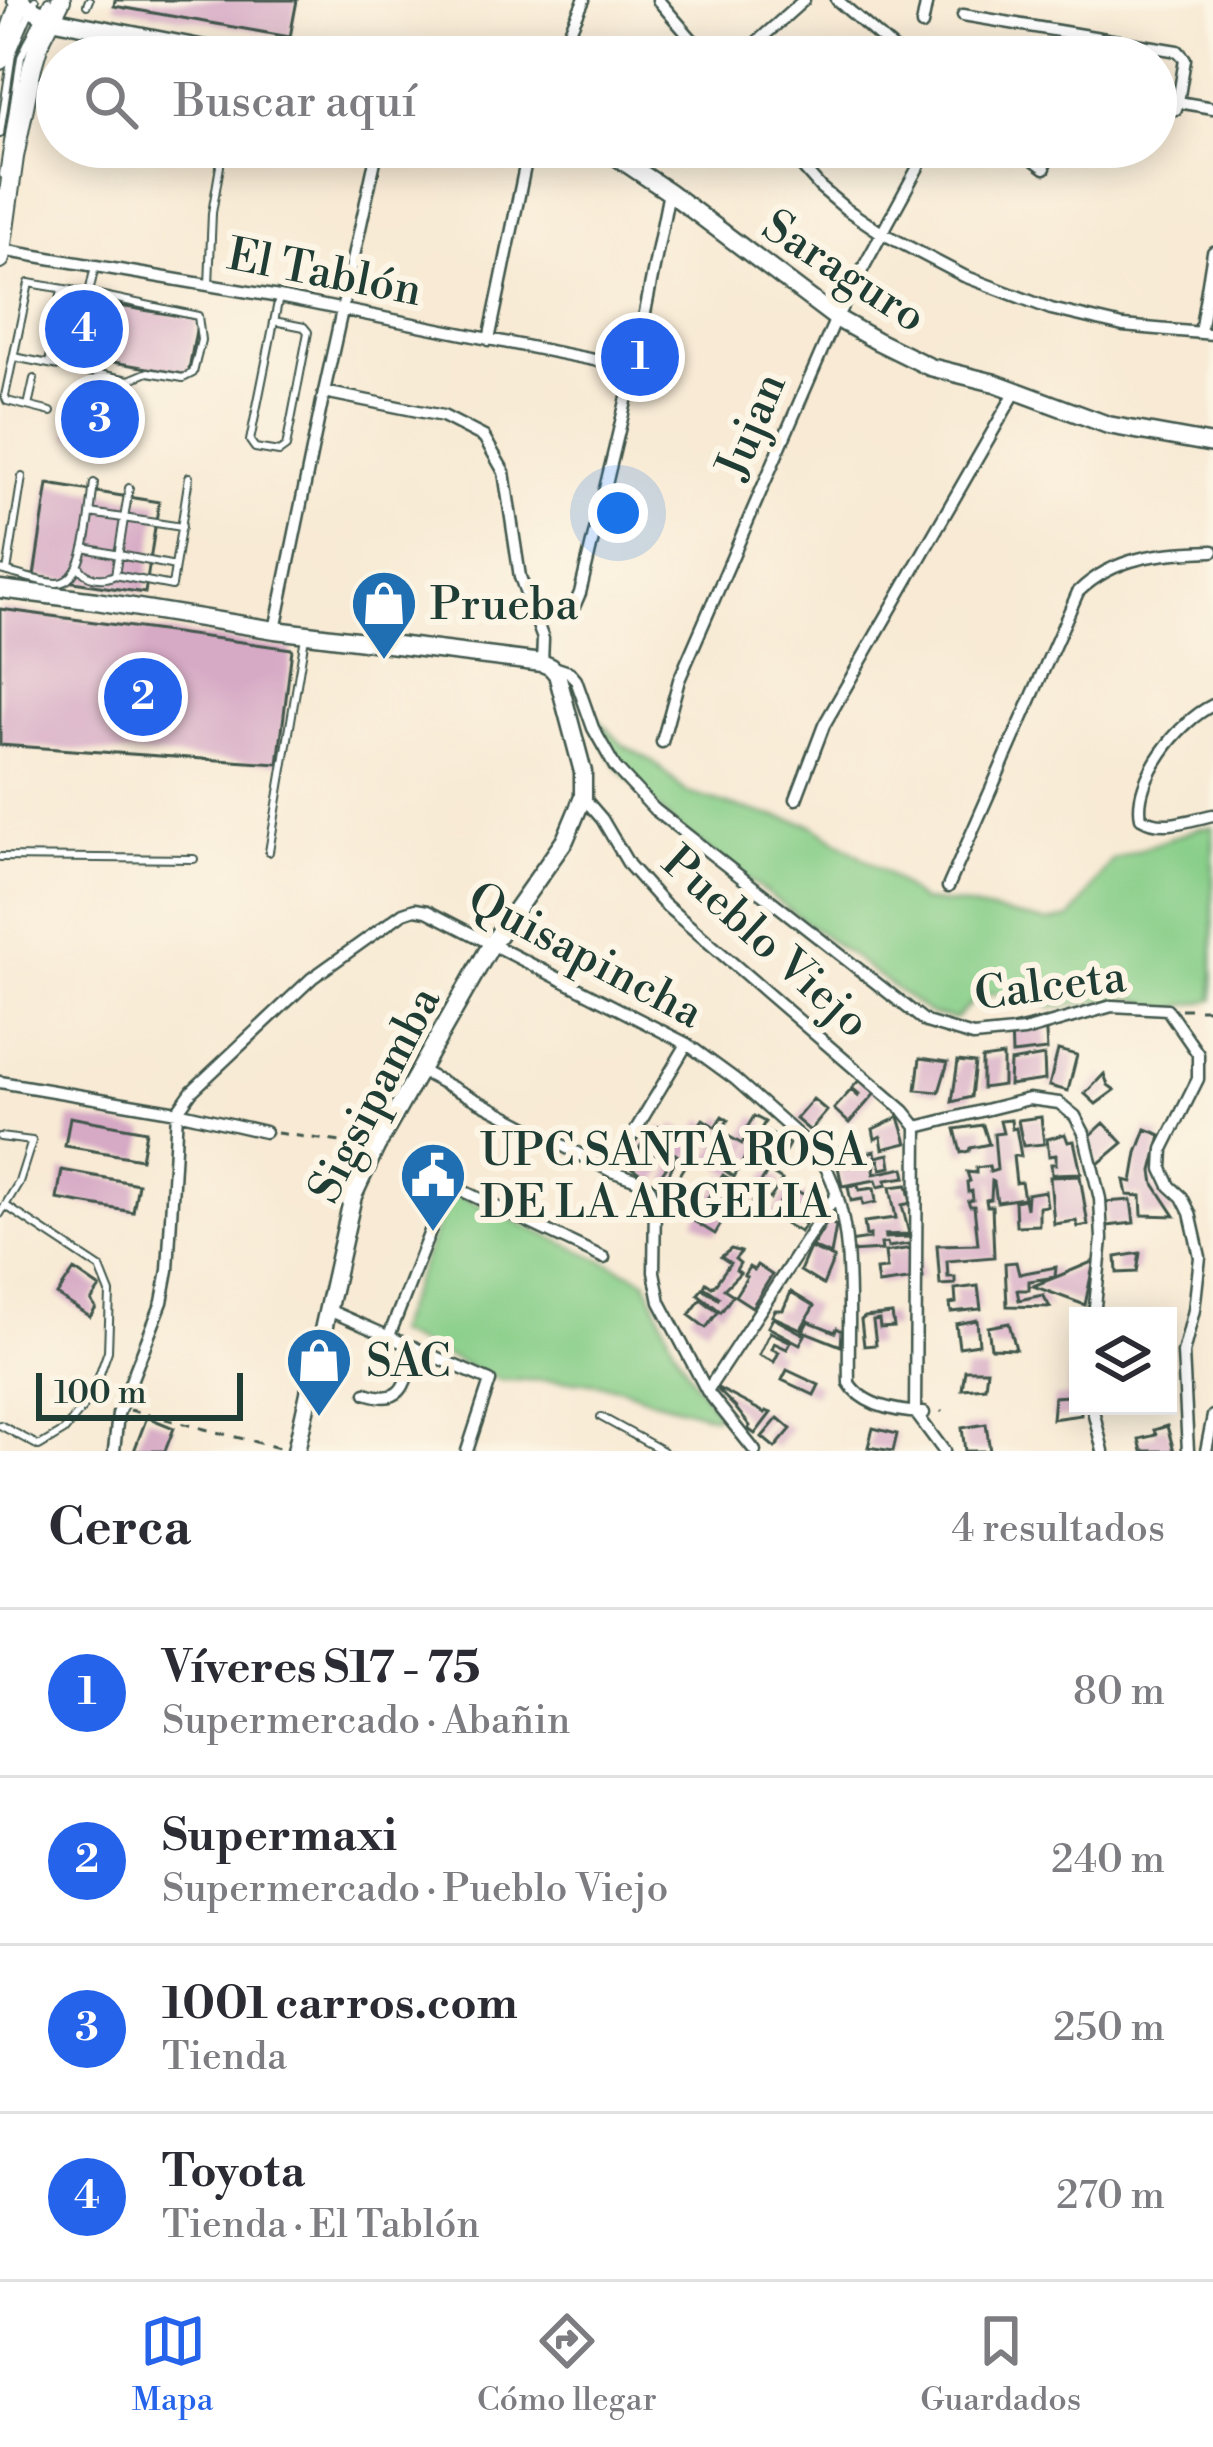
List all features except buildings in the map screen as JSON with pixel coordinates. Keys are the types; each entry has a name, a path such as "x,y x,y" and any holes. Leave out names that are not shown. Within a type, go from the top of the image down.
{"main road":[{"path":"0,60 32,6 61,0"},
{"path":"0,260 32,67 32,6"}],"street":[{"path":"567,36 584,0"},
{"path":"658,0 689,36"},
{"path":"764,36 804,0"},
{"path":"837,0 879,36"},
{"path":"922,26 927,0"},
{"path":"32,6 154,36"},
{"path":"963,15 1088,36"},
{"path":"1177,51 1185,59 1177,106"},
{"path":"1178,102 1213,108"},
{"path":"275,629 373,168"},
{"path":"489,340 526,168"},
{"name":"Saraguro","path":"633,168 836,318 930,367 1108,424 1213,444"},
{"path":"803,168 846,209 880,232 964,275 1051,308 1124,326 1206,333 1213,251"},
{"name":"Jujan","path":"662,742 679,680 836,318 917,168"},
{"path":"573,609 634,368 669,192"},
{"name":"El Tablón","path":"2,250 279,297 634,368"},
{"path":"796,799 824,725 1016,391"},
{"name":"Calceta","path":"324,392 443,416 484,437 504,472 520,577 543,638 546,665 569,672 576,680 593,728 614,767 655,809 926,1022 973,1036 1024,1031 1112,1006 1167,1009 1198,1054 1198,1078 1163,1149 1162,1169 1190,1213 1200,1257 1183,1354 1188,1451"},
{"path":"948,887 1078,592 1094,576 1141,556 1213,551"},
{"path":"2,577 98,601 546,665"},
{"name":"Pueblo Viejo","path":"546,665 556,674 583,772 583,797 629,865 664,904 917,1127"},
{"path":"1213,705 1187,722 1166,749 1142,784 1138,803 1141,818 1153,825 1213,815"},
{"name":"Sigsipamba","path":"294,1451 346,1216 376,1147 491,945 565,840 583,797"},
{"name":"Quisapincha","path":"177,1112 192,1090 312,978 404,913 427,911 687,1044 735,1079 818,1153 843,1216 847,1242 849,1383 857,1395 920,1413"},
{"path":"611,1171 687,1044"},
{"path":"419,1070 650,1189 655,1201 654,1271 660,1302 707,1391 755,1451"},
{"path":"0,1082 265,1132"},
{"path":"944,1451 920,1413 917,1127 1030,1099 1059,1103 1075,1116 1084,1133 1100,1199 1102,1239 1095,1307"},
{"path":"114,1451 121,1408 162,1302 177,1112"},
{"path":"389,1336 458,1160"},
{"path":"448,1184 604,1258"},
{"path":"707,1391 836,1195"},
{"path":"326,1309 490,1381 467,1451"},
{"path":"366,1393 383,1399 400,1394 414,1347"},
{"path":"1094,1415 1103,1451"},
{"path":"1205,1451 1213,1416"}],"lane":[{"path":"0,134 12,55 32,6"},
{"path":"0,196 32,6"},
{"path":"209,285 220,168"},
{"path":"89,293 94,266"},
{"path":"14,357 129,380 148,371 183,378 193,374 201,340 198,316 29,283 5,396 7,401 50,412"},
{"path":"50,364 62,289"},
{"path":"274,321 308,332 286,447 279,452 255,448 250,441 274,321 279,297"},
{"path":"28,406 34,379"},
{"path":"22,477 2,577 64,583 80,566 94,483"},
{"path":"80,566 85,574 100,578 115,575 172,586 189,478"},
{"path":"115,575 129,488"},
{"path":"88,513 182,527"},
{"path":"84,548 175,566"},
{"path":"98,601 100,578"},
{"path":"268,853 306,633"},
{"path":"0,857 194,859"},
{"path":"0,1137 32,1142 19,1182 0,1214"},
{"path":"0,1425 39,1446 64,1431 92,1396 108,1351 110,1293 100,1268 6,1206"},
{"path":"601,1417 663,1451"}],"path":[{"path":"1167,1009 1213,1009"},
{"path":"265,1132 376,1147"},
{"path":"121,1408 294,1451"}],"green space":[{"path":"596,717 623,745 652,761 687,793 810,824 921,901 1047,922 1071,918 1112,860 1213,827 1213,1000 1167,1009 1131,997 1050,1008 1030,991 979,996 955,1019 930,1014 677,827 618,768 592,725"},
{"path":"451,1192 646,1280 673,1345 717,1412 715,1417 618,1387 500,1380 394,1333"}],"place":[{"name":"Toyota","path":"84,329"},
{"name":"Víveres S17 - 75","path":"640,357"},
{"name":"1001 carros.com","path":"100,419"},
{"name":"Prueba","path":"384,662"},
{"name":"Supermaxi","path":"143,697"},
{"name":"UPC SANTA ROSA DE LA ARGELIA","path":"433,1234"},
{"name":"SAC","path":"319,1419"}]}
